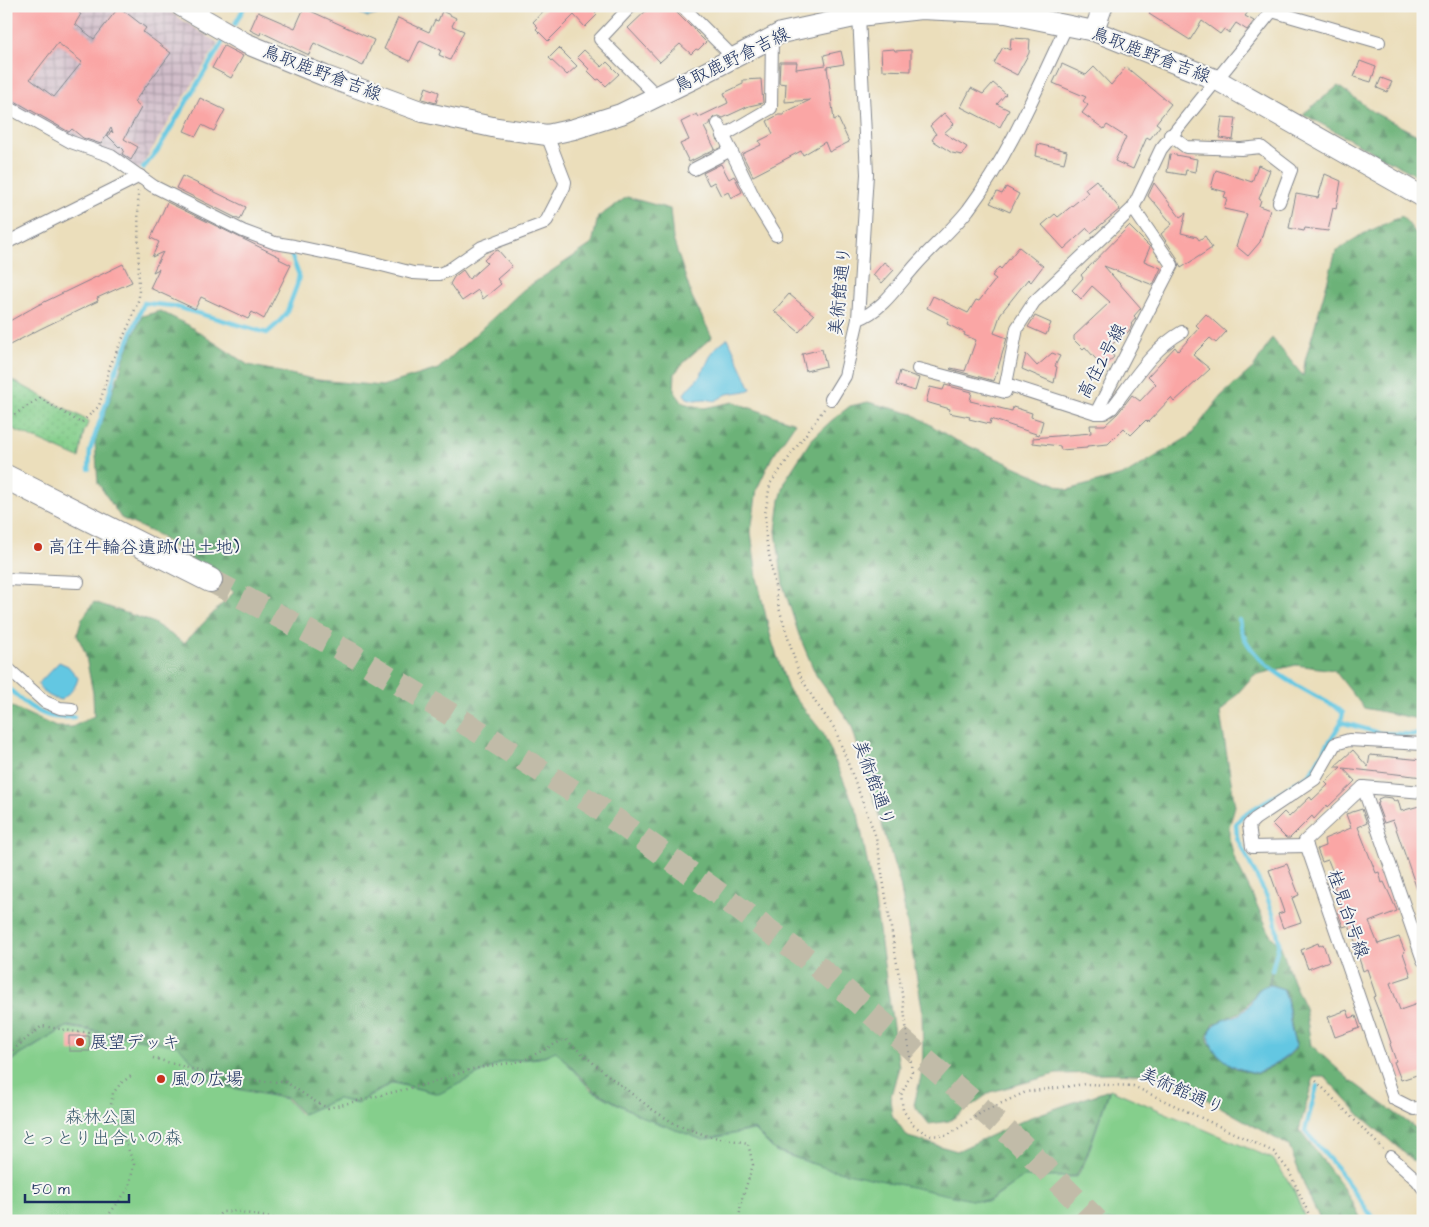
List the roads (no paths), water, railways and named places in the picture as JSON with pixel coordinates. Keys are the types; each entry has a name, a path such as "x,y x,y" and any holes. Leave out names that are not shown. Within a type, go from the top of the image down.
{"highway":[{"path":"6,477 69,513 208,583"},
{"path":"6,487 69,513"}],"main road":[{"name":"鳥取鹿野倉吉線","path":"181,6 245,43 325,76 414,108 496,128 547,135 574,129 621,114 781,33 859,16 921,9 955,8 1006,13 1019,11 1067,26 1094,31 1217,80 1423,197"}],"street":[{"path":"631,6 600,39 657,96"},
{"path":"682,6 734,58"},
{"path":"1094,31 1103,6"},
{"path":"918,368 1005,392 1017,328 1034,302 1133,208 1161,149 1170,136 1274,9 1378,42"},
{"name":"美術館通り","path":"830,399 845,376 858,319 867,174 859,16"},
{"path":"858,319 868,315 877,308 966,212 1016,132 1067,26"},
{"path":"772,38 771,108 721,130 757,204 776,235"},
{"path":"6,106 71,142 111,156 153,186 243,231 275,243 413,273 439,274 449,270 482,247 543,224 547,220 565,182 547,135"},
{"path":"1170,136 1186,147 1261,148 1291,170 1279,202"},
{"path":"694,169 731,150"},
{"path":"6,243 140,176"},
{"name":"高住2号線","path":"1006,384 1096,413 1172,265 1133,208"},
{"path":"1096,413 1104,413 1112,408 1158,350 1182,332"},
{"path":"6,578 78,582"},
{"path":"6,667 45,702 60,708 72,708"},
{"path":"1423,744 1349,740 1335,744 1315,779 1255,818 1249,825 1252,847 1306,846 1305,841 1363,787 1423,792"},
{"path":"1363,787 1417,927 1423,960"},
{"name":"桂見台1号線","path":"1306,846 1394,1099 1414,1109 1423,1106"},
{"path":"1391,1157 1417,1180 1423,1188"}],"water":[{"path":"344,6 384,6 379,14 368,17"},
{"path":"728,338 751,389 727,394 715,401 687,398 684,394 700,376 713,351"},
{"path":"59,662 68,666 78,678 76,685 61,700 48,695 38,684"},
{"path":"1270,985 1283,989 1286,996 1293,1039 1296,1046 1284,1058 1257,1073 1237,1067 1223,1059 1213,1048 1209,1036 1216,1024 1244,1011 1261,988"}],"waterway":[{"path":"235,24 245,6"},
{"path":"143,168 157,151 222,43"},
{"path":"89,469 90,450 116,370 144,303 173,306 267,333 286,314 297,285 299,275 290,252"},
{"path":"6,487 11,496"},
{"path":"1239,620 1243,635 1251,649 1263,661 1292,682 1336,707 1343,713 1341,720"},
{"path":"6,686 28,705 40,712 54,717 74,717"},
{"path":"1341,722 1379,733 1423,735"},
{"path":"1272,970 1279,943 1275,919 1267,897 1237,838 1236,824 1242,816 1310,774 1340,724"},
{"path":"1317,1086 1305,1131 1337,1168 1375,1221"}],"tunnel":[{"path":"210,580 351,654 475,729 595,805 707,885 818,967 1018,1141 1097,1221"}],"place":[{"name":"高住牛輪谷遺跡(出土地)","path":"38,547"},
{"name":"展望デッキ","path":"80,1042"},
{"name":"風の広場","path":"161,1079"}],"park label":[{"name":"森林公園 とっとり出合いの森","path":"101,1127"}]}
